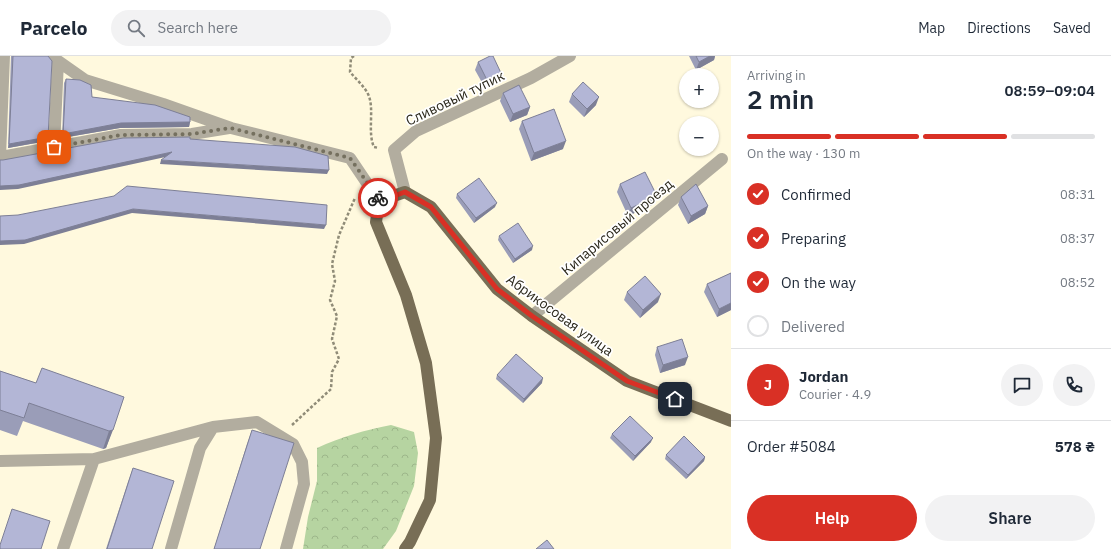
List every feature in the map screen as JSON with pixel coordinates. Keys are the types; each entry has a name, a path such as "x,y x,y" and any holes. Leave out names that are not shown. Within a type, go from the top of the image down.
{"main road":[{"path":"405,192 380,201 376,222 406,295 426,363 436,438 430,500 410,542 405,549"},
{"name":"Абрикосовая улица","path":"405,192 431,207 497,289 532,316 627,381 731,421"}],"street":[{"path":"4,56 0,156 121,135 192,134 230,128"},
{"name":"Сливовый тупик","path":"394,150 416,131 531,78 570,56"},
{"path":"54,58 54,147"},
{"path":"54,58 85,80 164,104 230,128 350,158 380,201"},
{"path":"394,150 405,192"},
{"name":"Кипарисовый проезд","path":"532,316 722,160"},
{"path":"0,461 94,459 213,428 257,422 293,444 302,462 304,484 286,549"},
{"path":"171,549 200,448 213,428"},
{"path":"63,549 94,459"}],"path":[{"path":"354,56 351,58 350,72 369,95 371,111 371,141 374,148 394,150"},
{"path":"280,436 331,389 332,372 339,359 332,339 337,316 330,300 335,281 332,264 339,235 355,198"}],"green space":[{"path":"391,425 414,432 418,453 414,486 396,531 383,549 303,549 308,517 317,481 317,448 353,434"}],"building":[{"path":"13,56 48,56 52,61 48,137 9,144"},
{"path":"493,56 501,73 487,80 478,62"},
{"path":"696,56 710,56 699,62"},
{"path":"66,79 80,80 91,85 92,97 155,105 190,117 190,122 121,123 63,134"},
{"path":"583,82 599,97 587,109 572,94"},
{"path":"519,85 530,107 513,114 503,93"},
{"path":"554,109 566,141 534,153 522,121"},
{"path":"190,137 190,139 295,147 328,156 329,170 161,160 172,152 19,185 0,186 0,160 123,138"},
{"path":"645,172 657,196 631,208 620,184"},
{"path":"479,178 497,203 476,218 457,194"},
{"path":"696,184 708,206 691,216 681,197"},
{"path":"127,186 327,205 326,225 133,209 25,240 0,241 0,216 18,215 114,196"},
{"path":"518,223 533,246 515,259 499,236"},
{"path":"731,273 731,303 719,309 707,284"},
{"path":"645,276 661,294 643,310 627,292"},
{"path":"682,339 688,357 663,365 657,347"},
{"path":"516,354 543,378 524,399 497,375"},
{"path":"42,368 124,397 113,430 109,431 29,403 24,418 0,410 0,371 36,383"},
{"path":"630,416 653,438 635,456 612,434"},
{"path":"252,430 294,443 260,549 214,549"},
{"path":"684,436 705,457 688,475 666,455"},
{"path":"133,468 174,481 152,549 107,549"},
{"path":"12,509 50,521 41,549 0,549"},
{"path":"547,540 554,549 536,549"}],"way so far":[{"path":"54,147 121,135 192,134 230,128 276,138 350,158 378,198"}],"route":[{"path":"378,198 380,201 405,192 431,207 497,289 532,316 627,381 675,399"}]}
